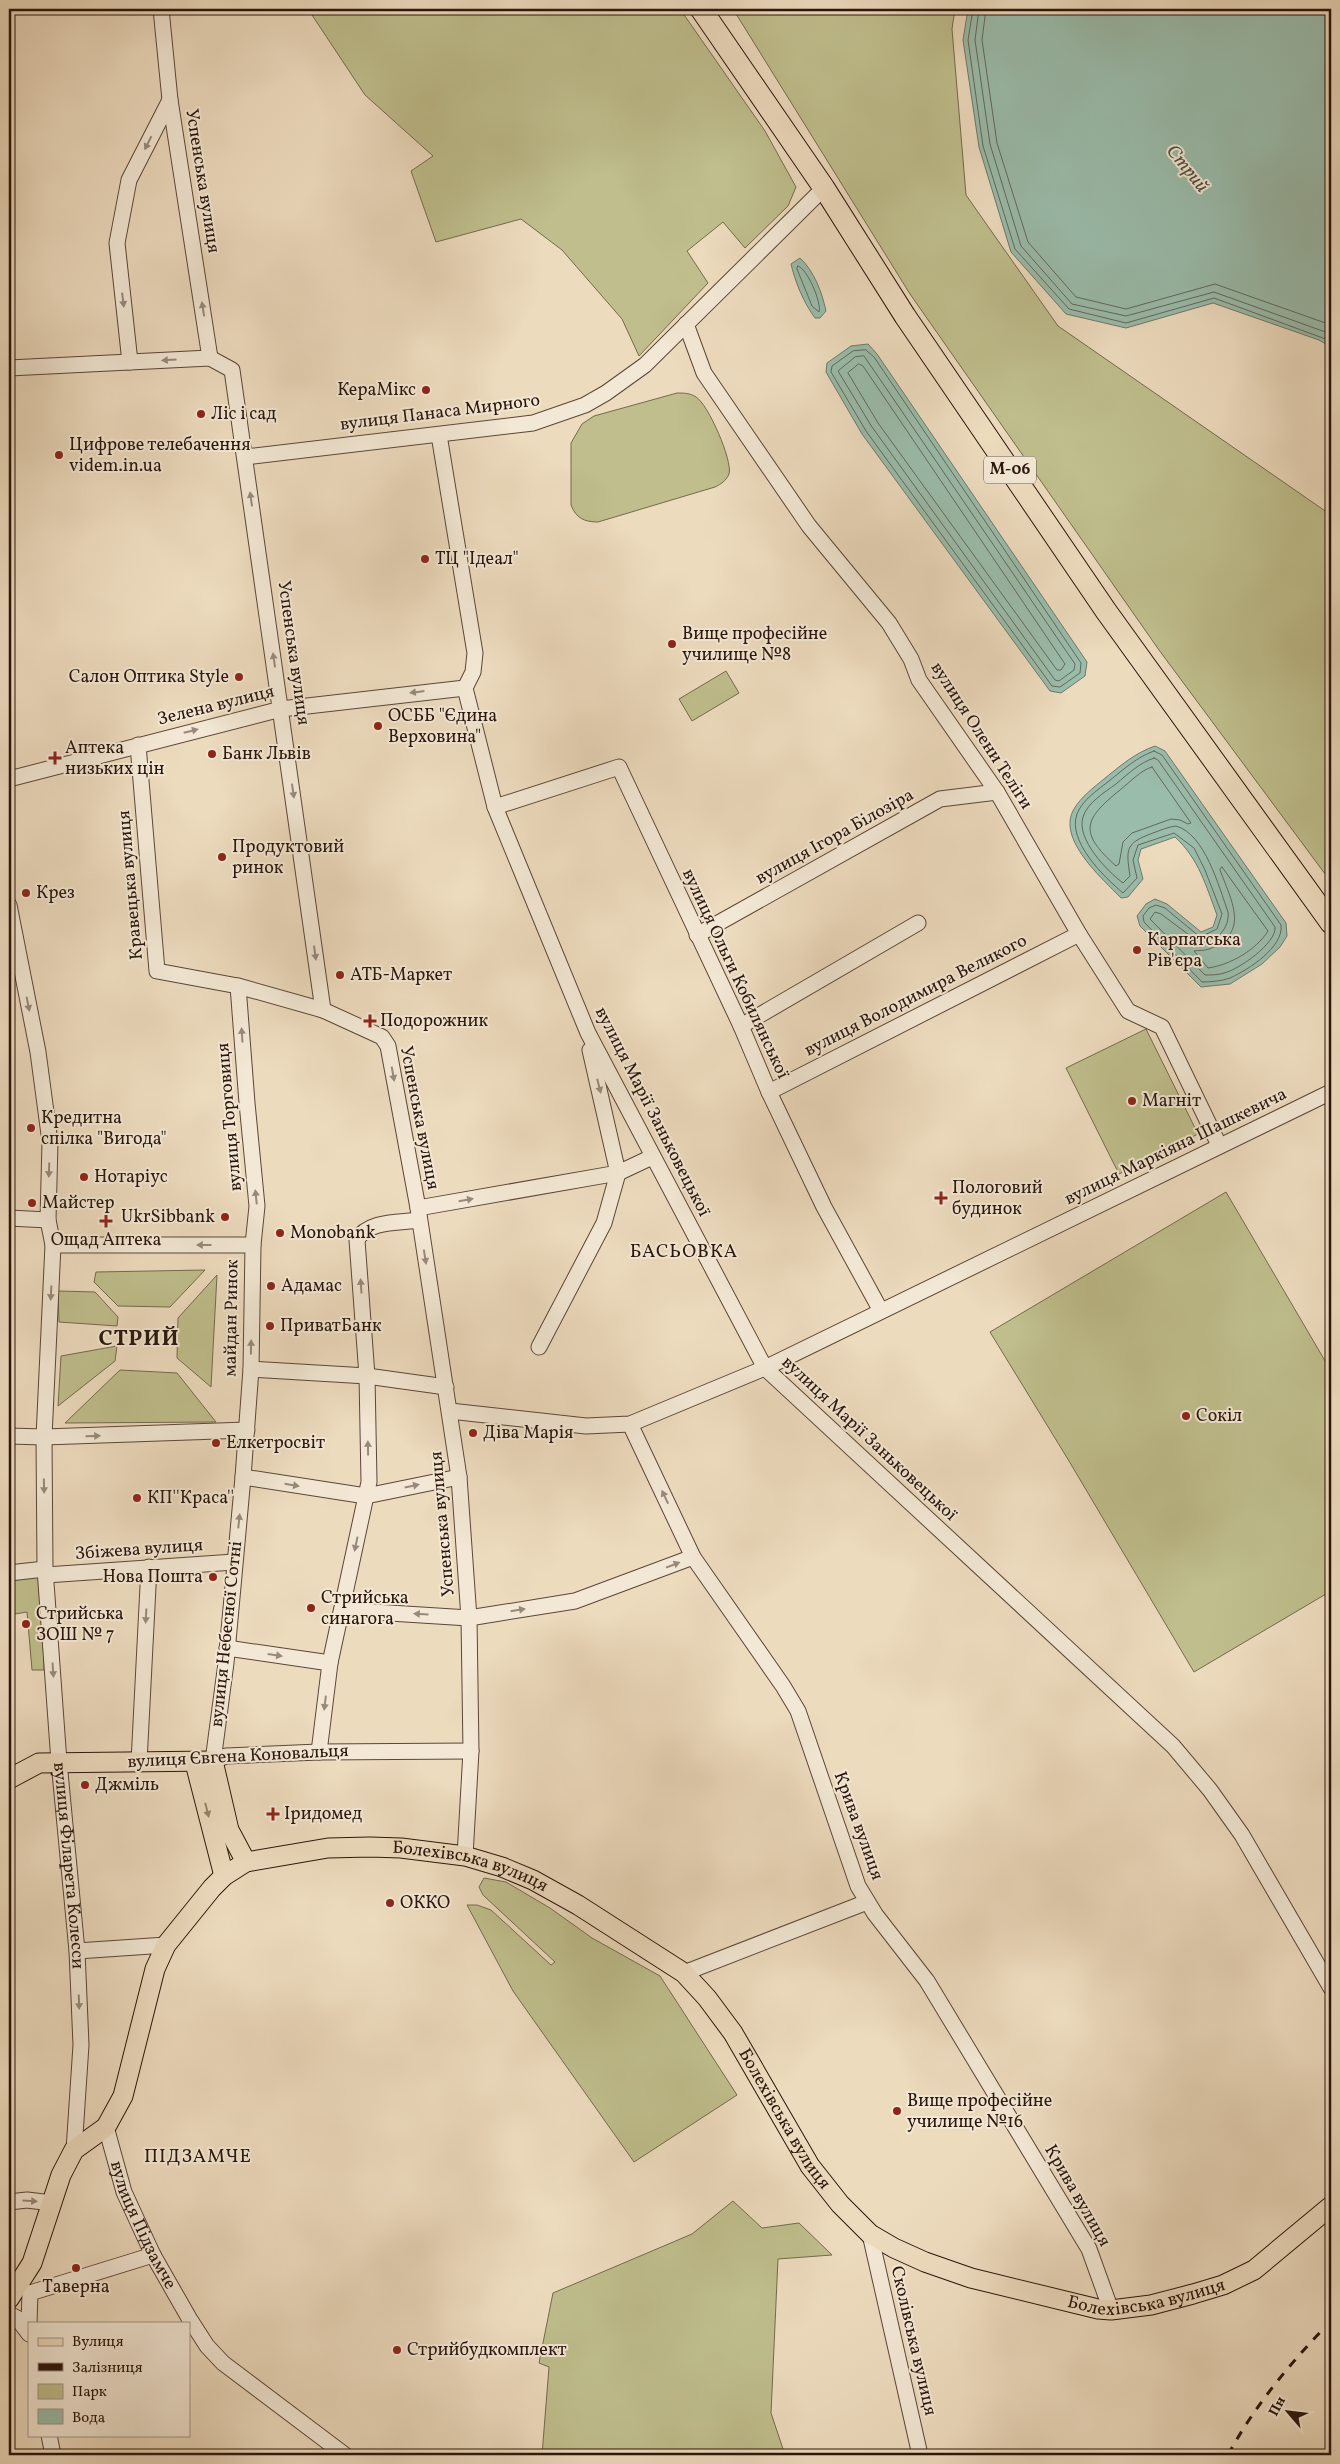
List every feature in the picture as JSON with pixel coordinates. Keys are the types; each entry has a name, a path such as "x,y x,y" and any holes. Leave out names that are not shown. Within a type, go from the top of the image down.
{"highway":[{"name":"М-06","path":"701,9 824,188 905,316 1100,602 1331,923"}],"main road":[{"name":"вулиця Євгена Коновальця","path":"9,1778 39,1764 59,1762 204,1762"},
{"name":"вулиця Небесної Сотні","path":"204,1762 230,1830 246,1862"},
{"name":"вулиця Небесної Сотні","path":"204,1762 224,1876"},
{"name":"Болехівська вулиця","path":"246,1862 328,1848 401,1848 465,1856 502,1867 533,1880 684,1973 707,1998 733,2032 810,2166 840,2204 870,2234 925,2262 971,2278 1098,2309 1111,2310 1160,2303 1223,2285 1254,2270 1331,2206"},
{"path":"74,2150 106,2128 123,2096 152,1978 166,1945 212,1888 224,1876 246,1862"},
{"name":"вулиця Філарета Колесси","path":"20,2292 40,2245 61,2175 74,2150"}],"street":[{"name":"Успенська вулиця","path":"161,9 170,100 210,358 232,370 323,1010 382,1037 388,1046 418,1214 459,1477 469,1618 471,1751 465,1856"},
{"path":"130,362 117,243 129,180 170,100"},
{"name":"вулиця Панаса Мирного","path":"245,458 533,423 584,405 606,393 645,365 824,188"},
{"name":"вулиця Олени Теліги","path":"686,324 704,373 809,526 889,623 911,659 919,680 998,792 1080,934 1128,1011 1162,1027 1219,1145"},
{"path":"9,368 210,358"},
{"path":"439,435 475,653 473,672 466,688"},
{"name":"Зелена вулиця","path":"9,779 281,709 466,688"},
{"name":"вулиця Марії Заньковецької","path":"466,688 495,807 584,1022 652,1157 765,1368 1173,1746 1210,1790 1242,1835 1331,1988"},
{"name":"Кравецька вулиця","path":"138,745 157,971 238,986 323,1010"},
{"name":"вулиця Ольги Кобилянської","path":"495,807 619,768 740,1026 768,1092 824,1207 880,1311"},
{"name":"вулиця Ігора Білозіра","path":"697,935 940,799 998,792"},
{"path":"9,905 38,1052 50,1142 48,1220 53,1245 44,1437"},
{"path":"740,1026 918,922"},
{"name":"вулиця Володимира Великого","path":"768,1092 1080,934"},
{"name":"вулиця Торговиця","path":"238,986 257,1206 253,1245"},
{"path":"539,1347 604,1223 618,1173 584,1022"},
{"name":"вулиця Маркіяна Шашкевича","path":"450,1411 586,1426 630,1424 765,1368 1331,1092"},
{"path":"319,1752 330,1663 369,1482 367,1376 357,1240 362,1232 369,1227 418,1214 618,1173 652,1157"},
{"path":"9,1218 48,1220"},
{"name":"майдан Ринок","path":"53,1245 253,1245 251,1369 247,1430"},
{"path":"251,1369 367,1376 446,1387"},
{"name":"Крива вулиця","path":"630,1424 693,1557 798,1710 858,1886 867,1902 927,1981 1089,2249 1111,2310"},
{"path":"9,1436 44,1437 247,1430"},
{"name":"вулиця Небесної Сотні","path":"204,1762 227,1648 247,1430"},
{"name":"вулиця Філарета Колесси","path":"44,1437 46,1572 59,1762 77,1951 80,2045 74,2150"},
{"path":"244,1477 366,1496 459,1477"},
{"path":"342,1610 469,1618 575,1601 693,1557"},
{"name":"Збіжева вулиця","path":"9,1573 234,1562"},
{"path":"139,1762 149,1567"},
{"path":"227,1648 330,1663"},
{"name":"вулиця Євгена Коновальця","path":"204,1762 226,1756 319,1752 471,1751"},
{"path":"684,1973 867,1902"},
{"path":"77,1951 166,1945"},
{"name":"вулиця Підзамче","path":"106,2128 124,2192 153,2255 206,2346 223,2363 345,2455"},
{"path":"9,2202 27,2200 52,2203"},
{"name":"Сколівська вулиця","path":"870,2234 920,2455"},
{"path":"20,2292 153,2255"},
{"name":"вулиця Філарета Колесси","path":"20,2292 29,2322"},
{"path":"9,2314 17,2318 28,2334"},
{"path":"48,2436 52,2455"}],"green space":[{"path":"308,9 680,9 765,131 796,187 788,206 745,248 723,222 687,251 708,283 639,356 622,319 562,250 521,219 436,242 411,171 433,156 365,95"},
{"path":"733,9 955,9 952,29 966,195 1058,326 1331,515 1331,882 1159,650 910,294"},
{"path":"677,393 687,393 696,397 707,410 727,457 729,474 726,479 715,487 598,522 585,520 578,516 571,505 571,443 582,424 594,416"},
{"path":"726,671 739,693 692,721 679,699"},
{"name":"Магніт","path":"1146,1029 1198,1134 1119,1174 1066,1068"},
{"name":"Сокіл","path":"1226,1192 1331,1371 1331,1591 1194,1672 990,1332"},
{"path":"205,1270 170,1307 118,1306 94,1282 96,1272"},
{"path":"217,1275 211,1387 177,1358 178,1318"},
{"path":"58,1291 95,1292 118,1317 117,1326 59,1322"},
{"path":"117,1346 115,1361 58,1406 61,1356"},
{"path":"120,1370 177,1373 216,1422 65,1423"},
{"path":"42,1576 44,1670 32,1670 27,1612 9,1615 9,1578"},
{"path":"484,1878 506,1882 550,1908 592,1938 660,1976 737,2095 634,2162 513,1991 467,1905 477,1905 491,1910 551,1965 555,1962 483,1895 479,1887"},
{"path":"733,2201 762,2228 799,2223 832,2255 778,2259 771,2413 785,2455 542,2455 549,2367 539,2363 553,2293 692,2234"}],"water":[{"name":"Стрий","path":"968,9 1331,9 1331,347 1319,340 1213,303 1126,328 1066,314 1011,252 979,147 963,40"},
{"path":"800,258 817,282 822,297 826,311 820,318 815,318 811,312 795,278 791,264"},
{"path":"868,344 877,354 1087,662 1085,676 1061,693 1050,691 862,434 826,372 827,363 851,346"},
{"path":"1155,746 1165,751 1286,923 1287,936 1280,947 1262,964 1230,984 1201,987 1140,926 1137,916 1146,904 1155,899 1167,904 1201,932 1213,927 1217,915 1205,883 1190,854 1175,837 1141,849 1138,860 1143,879 1128,897 1121,898 1084,858 1071,833 1070,821 1074,809 1084,797 1128,760"}],"railway":[{"path":"1228,2455 1262,2401 1302,2352 1331,2321"}],"place":[{"name":"КераМікс","path":"426,390"},
{"name":"Ліс і сад","path":"201,414"},
{"name":"Цифрове телебачення videm.in.ua","path":"59,455"},
{"name":"ТЦ \"Ідеал\"","path":"425,559"},
{"name":"Вище професійне училище №8","path":"672,644"},
{"name":"Салон Оптика Style","path":"239,677"},
{"name":"ОСББ \"Єдина Верховина\"","path":"378,726"},
{"name":"Банк Львів","path":"212,754"},
{"name":"Аптека низьких цін","path":"55,758"},
{"name":"Продуктовий ринок","path":"222,857"},
{"name":"Крез","path":"26,893"},
{"name":"Карпатська Рів'єра","path":"1137,950"},
{"name":"АТБ-Маркет","path":"340,975"},
{"name":"Подорожник","path":"370,1021"},
{"name":"Магніт","path":"1132,1101"},
{"name":"Кредитна спілка \"Вигода\"","path":"31,1128"},
{"name":"Нотаріус","path":"84,1177"},
{"name":"Пологовий будинок","path":"941,1198"},
{"name":"Майстер","path":"32,1203"},
{"name":"UkrSibbank","path":"225,1217"},
{"name":"Ощад Аптека","path":"106,1221"},
{"name":"Monobank","path":"280,1233"},
{"name":"Адамас","path":"271,1286"},
{"name":"ПриватБанк","path":"270,1326"},
{"name":"Сокіл","path":"1186,1416"},
{"name":"Діва Марія","path":"473,1433"},
{"name":"Елкетросвіт","path":"216,1443"},
{"name":"КП''Краса''","path":"137,1498"},
{"name":"Нова Пошта","path":"213,1577"},
{"name":"Стрийська синагога","path":"311,1608"},
{"name":"Стрийська ЗОШ № 7","path":"26,1624"},
{"name":"Джміль","path":"85,1785"},
{"name":"Іридомед","path":"273,1814"},
{"name":"ОККО","path":"390,1903"},
{"name":"Вище професійне училище №16","path":"897,2111"},
{"name":"Tаверна","path":"76,2268"},
{"name":"Стрийбудкомплект","path":"397,2350"}],"district":[{"name":"БАСЬОВКА","path":"684,1252"},
{"name":"СТРИЙ","path":"139,1339"},
{"name":"ПІДЗАМЧЕ","path":"198,2157"}]}
